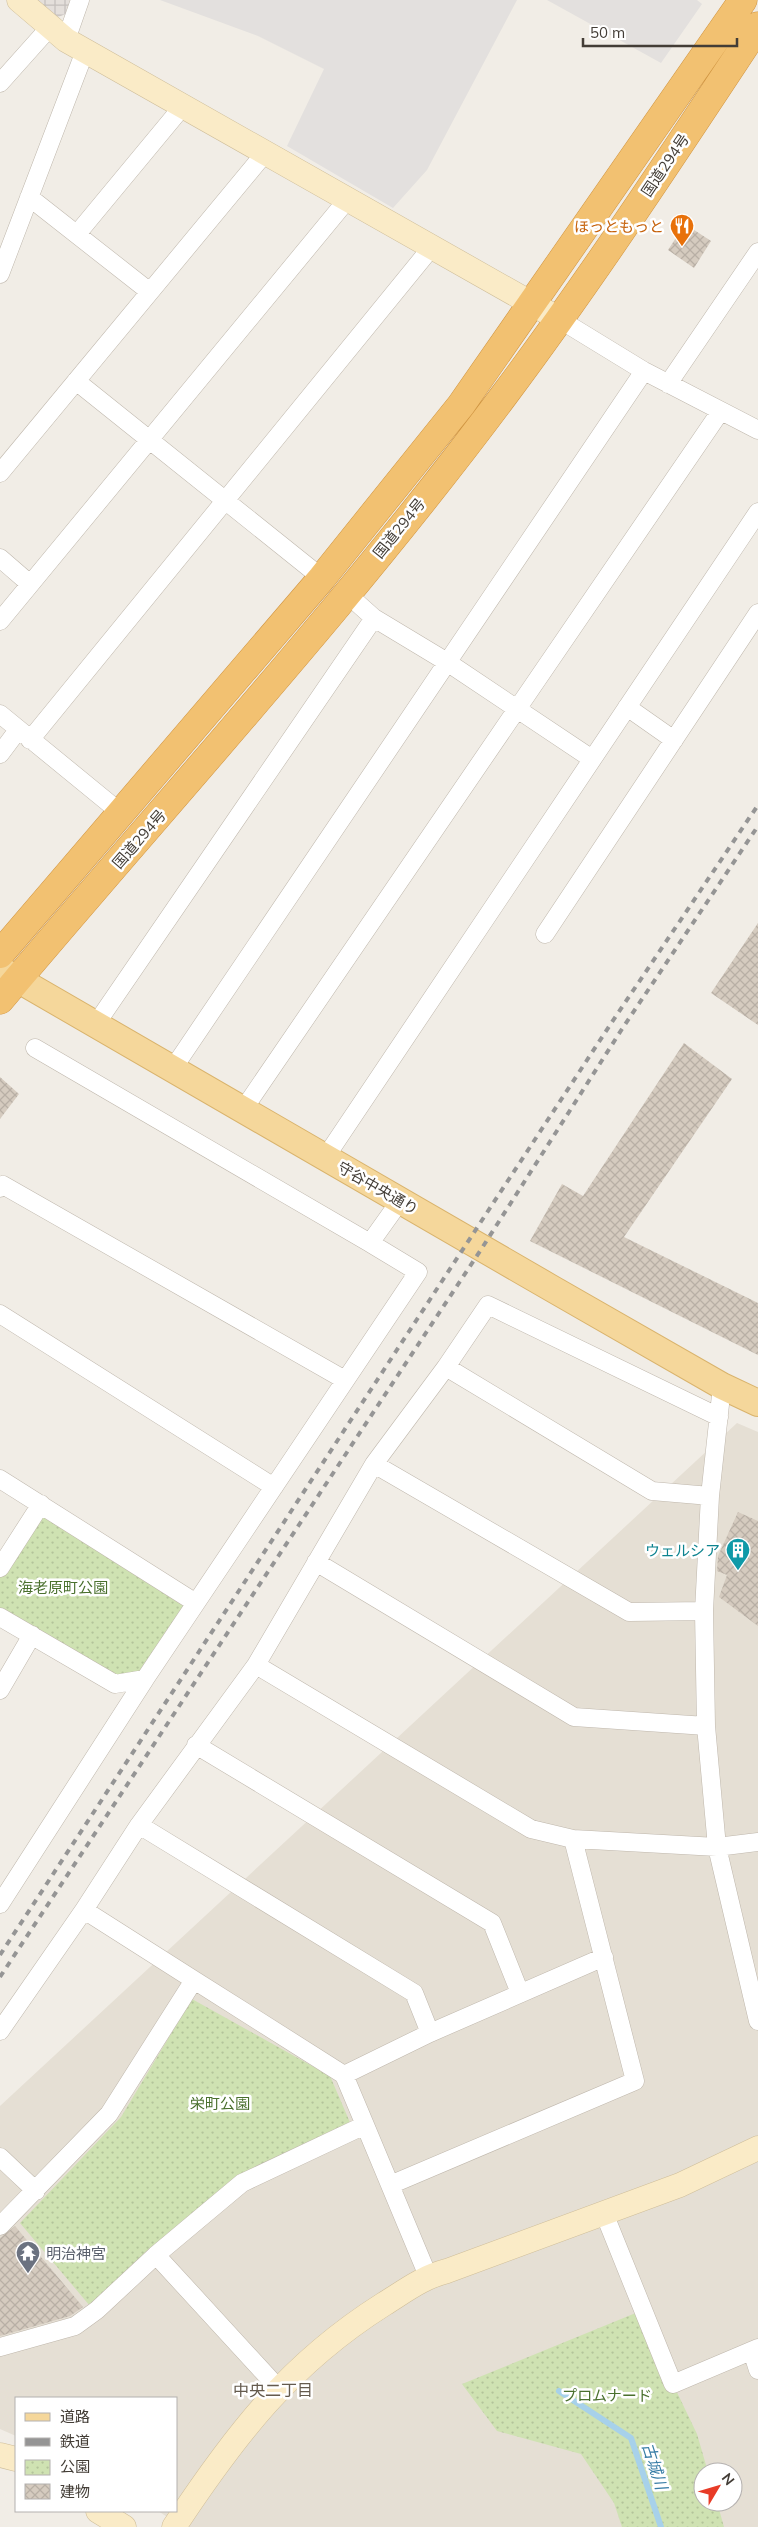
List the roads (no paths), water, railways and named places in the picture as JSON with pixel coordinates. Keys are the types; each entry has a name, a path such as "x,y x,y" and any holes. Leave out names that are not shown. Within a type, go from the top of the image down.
{"highway":[{"name":"国道294号","path":"0,954 322,578 461,406 533,304 733,3"},
{"name":"国道294号","path":"0,1000 9,974 186,785 346,593 469,441 559,319 758,26"}],"main road":[{"name":"守谷中央通り","path":"9,974 172,1070 722,1386 758,1403"}],"street":[{"path":"19,0 67,39 347,200 533,304 644,371 758,430"},
{"path":"0,274 29,197 67,39 80,0"},
{"path":"0,83 67,39"},
{"path":"77,234 183,106"},
{"path":"0,473 265,153"},
{"path":"29,197 150,292"},
{"path":"0,621 347,200"},
{"path":"0,754 24,735 224,500 432,248"},
{"path":"668,384 758,252"},
{"path":"172,1070 644,371"},
{"path":"76,381 322,578"},
{"path":"243,1110 720,412"},
{"path":"325,1158 758,512"},
{"path":"0,558 30,584"},
{"path":"346,593 374,618 447,662 592,759"},
{"path":"545,934 758,613"},
{"path":"96,1024 374,618"},
{"path":"627,708 674,740"},
{"path":"0,714 121,813"},
{"path":"0,1904 145,1679 418,1272 35,1048"},
{"path":"0,1188 3,1184 345,1380"},
{"path":"370,1243 400,1201"},
{"path":"0,2031 84,1910 139,1825 256,1665 374,1464 488,1305 718,1417"},
{"path":"0,1314 274,1487"},
{"path":"446,1366 652,1491 710,1496"},
{"path":"722,1386 710,1496 704,1611 706,1726 717,1846 758,2021"},
{"path":"374,1464 629,1612 704,1611"},
{"path":"0,1479 196,1603"},
{"path":"0,1568 41,1504"},
{"path":"316,1562 574,1717 706,1726"},
{"path":"0,1617 115,1684 145,1679"},
{"path":"0,1690 32,1635"},
{"path":"256,1665 531,1828 573,1839 717,1846 758,1842"},
{"path":"196,1745 492,1923 520,1993"},
{"path":"139,1825 414,1992 430,2033"},
{"path":"390,2185 635,2081 573,1839"},
{"path":"84,1910 344,2075 428,2276"},
{"path":"344,2075 430,2033 604,1957"},
{"path":"0,2226 109,2114 194,1980"},
{"path":"0,2347 75,2326 97,2310 156,2255 242,2183 365,2125"},
{"path":"174,2527 237,2435 279,2389 348,2327 428,2276 448,2271 680,2185 758,2148"},
{"path":"0,2156 36,2191"},
{"path":"604,2213 673,2384 755,2350 758,2370"},
{"path":"156,2255 279,2389"},
{"path":"0,2454 15,2459"},
{"path":"100,2512 124,2527"}],"waterway":[{"name":"古城川","path":"559,2391 631,2438 661,2527"}],"railway":[{"path":"0,1955 612,1022 758,805"},
{"path":"0,1977 482,1248 622,1029 758,826"}],"place":[{"name":"ほっともっと","path":"682,247"},
{"name":"ウェルシア","path":"738,1571"},
{"name":"明治神宮","path":"28,2274"}],"district":[{"name":"中央二丁目","path":"273,2390"}],"park label":[{"name":"海老原町公園","path":"63,1587"},
{"name":"栄町公園","path":"220,2103"},
{"name":"プロムナード","path":"607,2395"}]}
